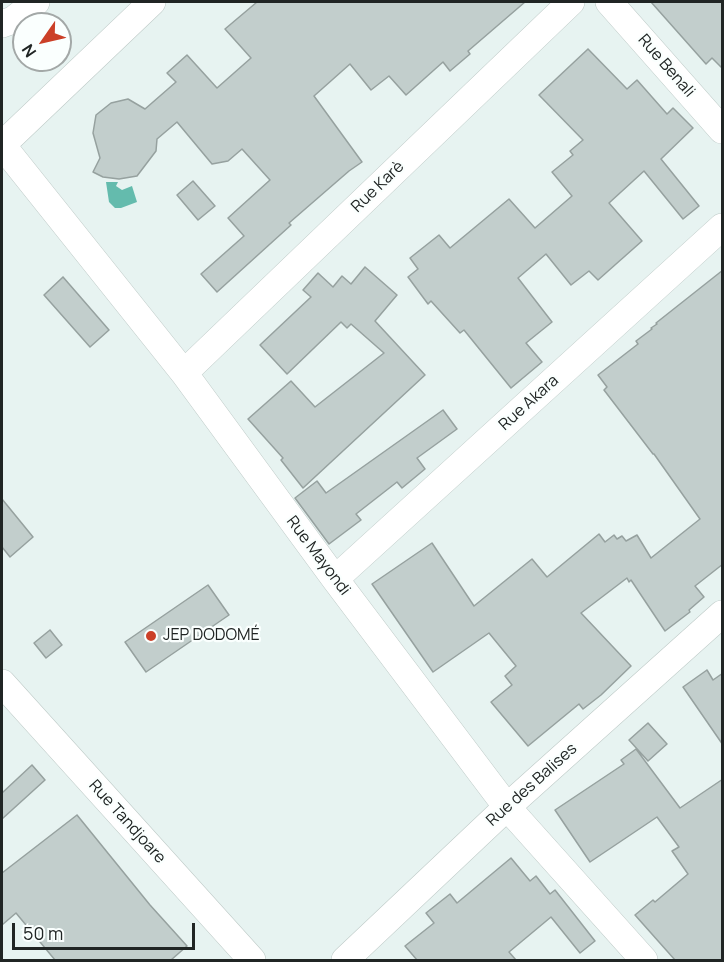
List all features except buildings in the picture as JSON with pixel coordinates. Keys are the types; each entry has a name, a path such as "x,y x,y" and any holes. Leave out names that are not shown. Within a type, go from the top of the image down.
{"street":[{"path":"2,24 13,20 36,2"},
{"path":"2,145 152,2"},
{"name":"Rue Karè","path":"184,373 571,2"},
{"name":"Rue Benali","path":"609,2 723,130"},
{"name":"Rue Mayondi","path":"2,145 184,373 334,579 507,807 644,960"},
{"name":"Rue Akara","path":"334,579 723,227"},
{"name":"Rue des Balises","path":"345,960 507,807 723,614"},
{"name":"Rue Tandjoare","path":"3,688 252,960"}],"shaded area":[{"path":"106,182 118,182 116,186 122,190 132,186 137,202 115,208 109,202"}],"place":[{"name":"JEP DODOMÉ","path":"151,636"}]}
